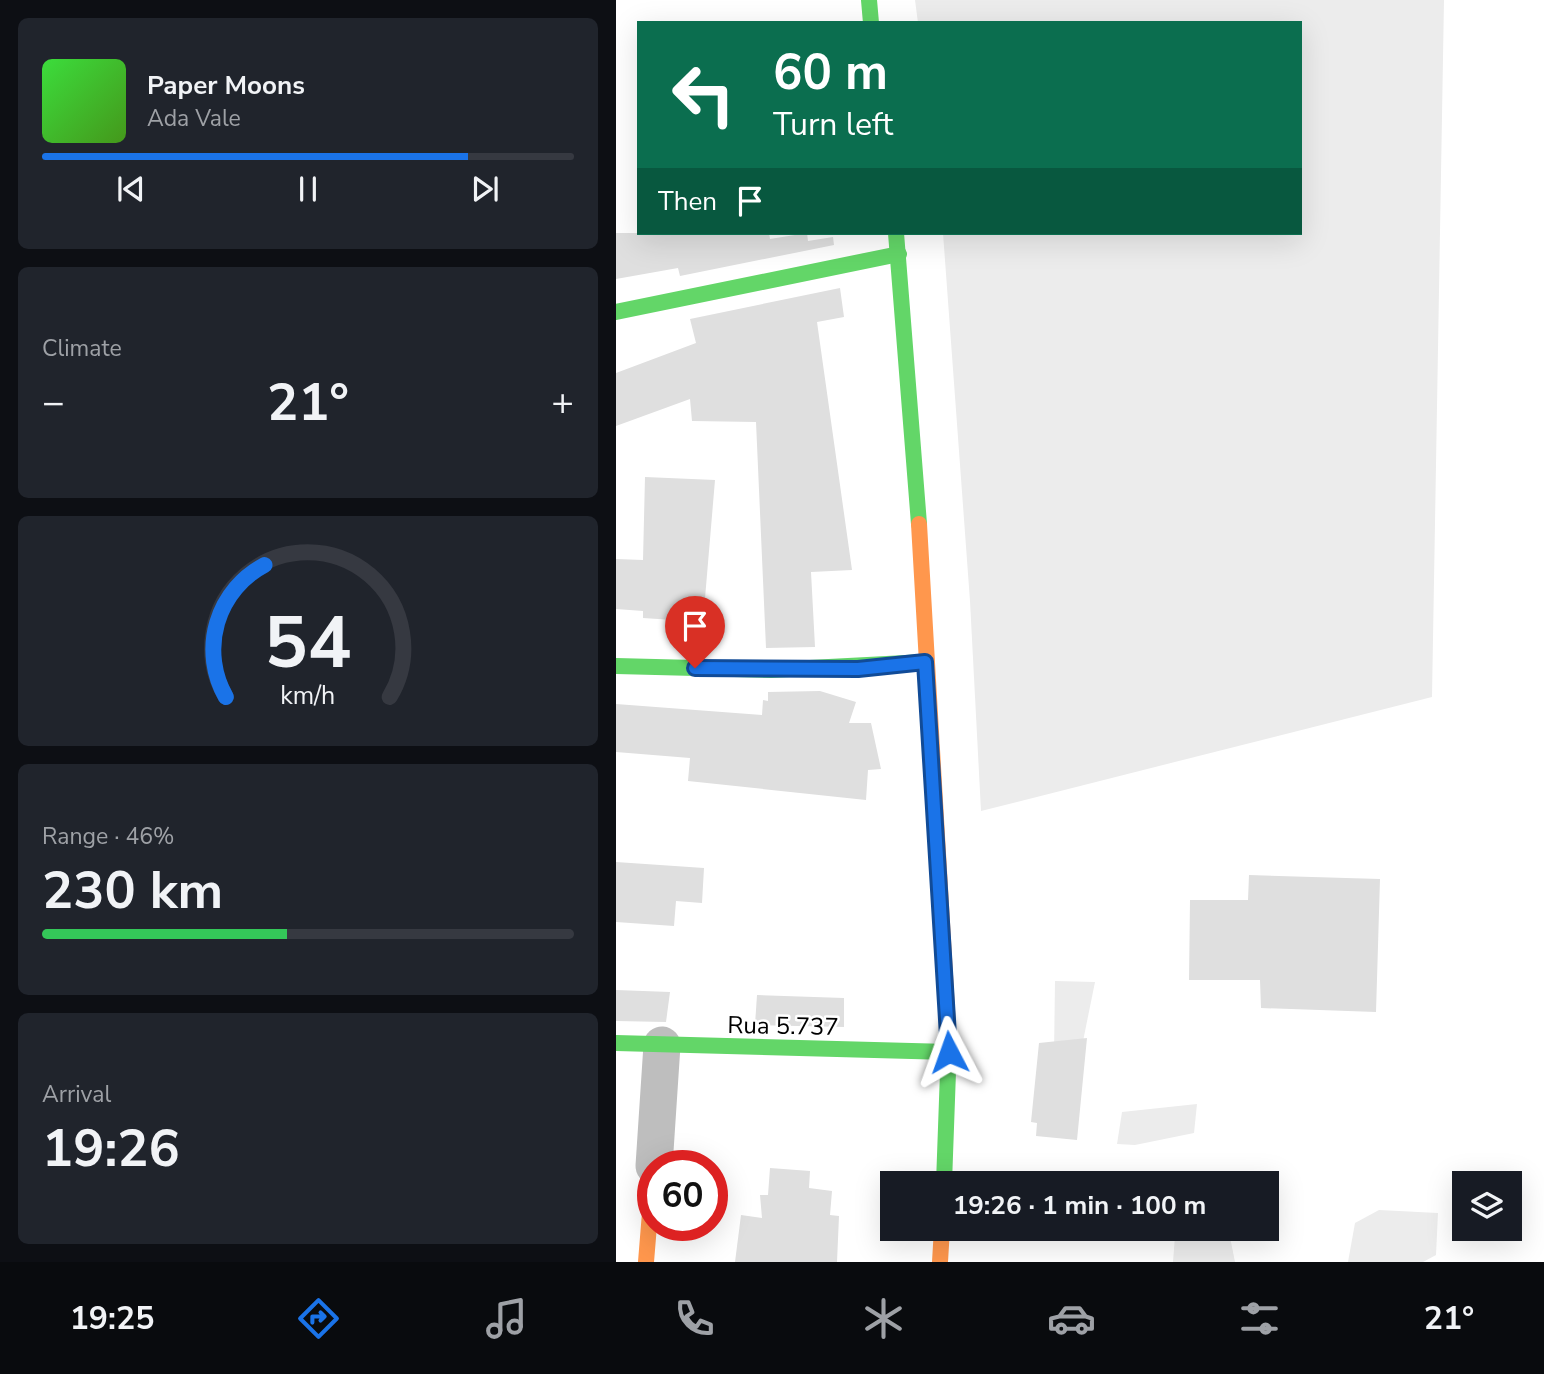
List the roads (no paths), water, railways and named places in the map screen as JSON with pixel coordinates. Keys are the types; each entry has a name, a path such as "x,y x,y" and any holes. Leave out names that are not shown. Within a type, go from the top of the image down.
{"street":[{"path":"869,0 871,21"},
{"path":"896,235 949,1052 944,1171"},
{"path":"616,312 899,254"},
{"path":"616,666 773,671 858,669 925,662"},
{"name":"Rua 5.737","path":"616,1043 949,1052"},
{"path":"654,1150 662,1045"},
{"path":"646,1262 648,1241"},
{"path":"940,1262 941,1241"}]}
